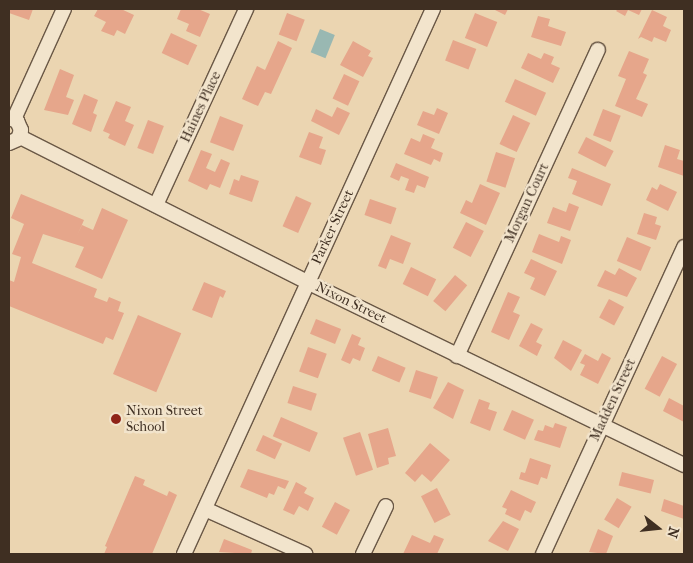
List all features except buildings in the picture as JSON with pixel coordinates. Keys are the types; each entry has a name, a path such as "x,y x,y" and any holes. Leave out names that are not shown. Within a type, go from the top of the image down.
{"street":[{"path":"14,140 20,126 11,119 64,9"},
{"name":"Haines Place","path":"156,205 246,9"},
{"name":"Parker Street","path":"184,554 307,282 434,9"},
{"name":"Morgan Court","path":"457,356 598,50"},
{"name":"Nixon Street","path":"14,140 156,205 457,356 684,465"},
{"name":"Madden Street","path":"543,554 684,247"},
{"path":"363,554 386,506"},
{"path":"205,509 305,554"}],"water":[{"path":"320,29 335,35 325,58 311,52"}],"place":[{"name":"Nixon Street School","path":"116,419"}]}
